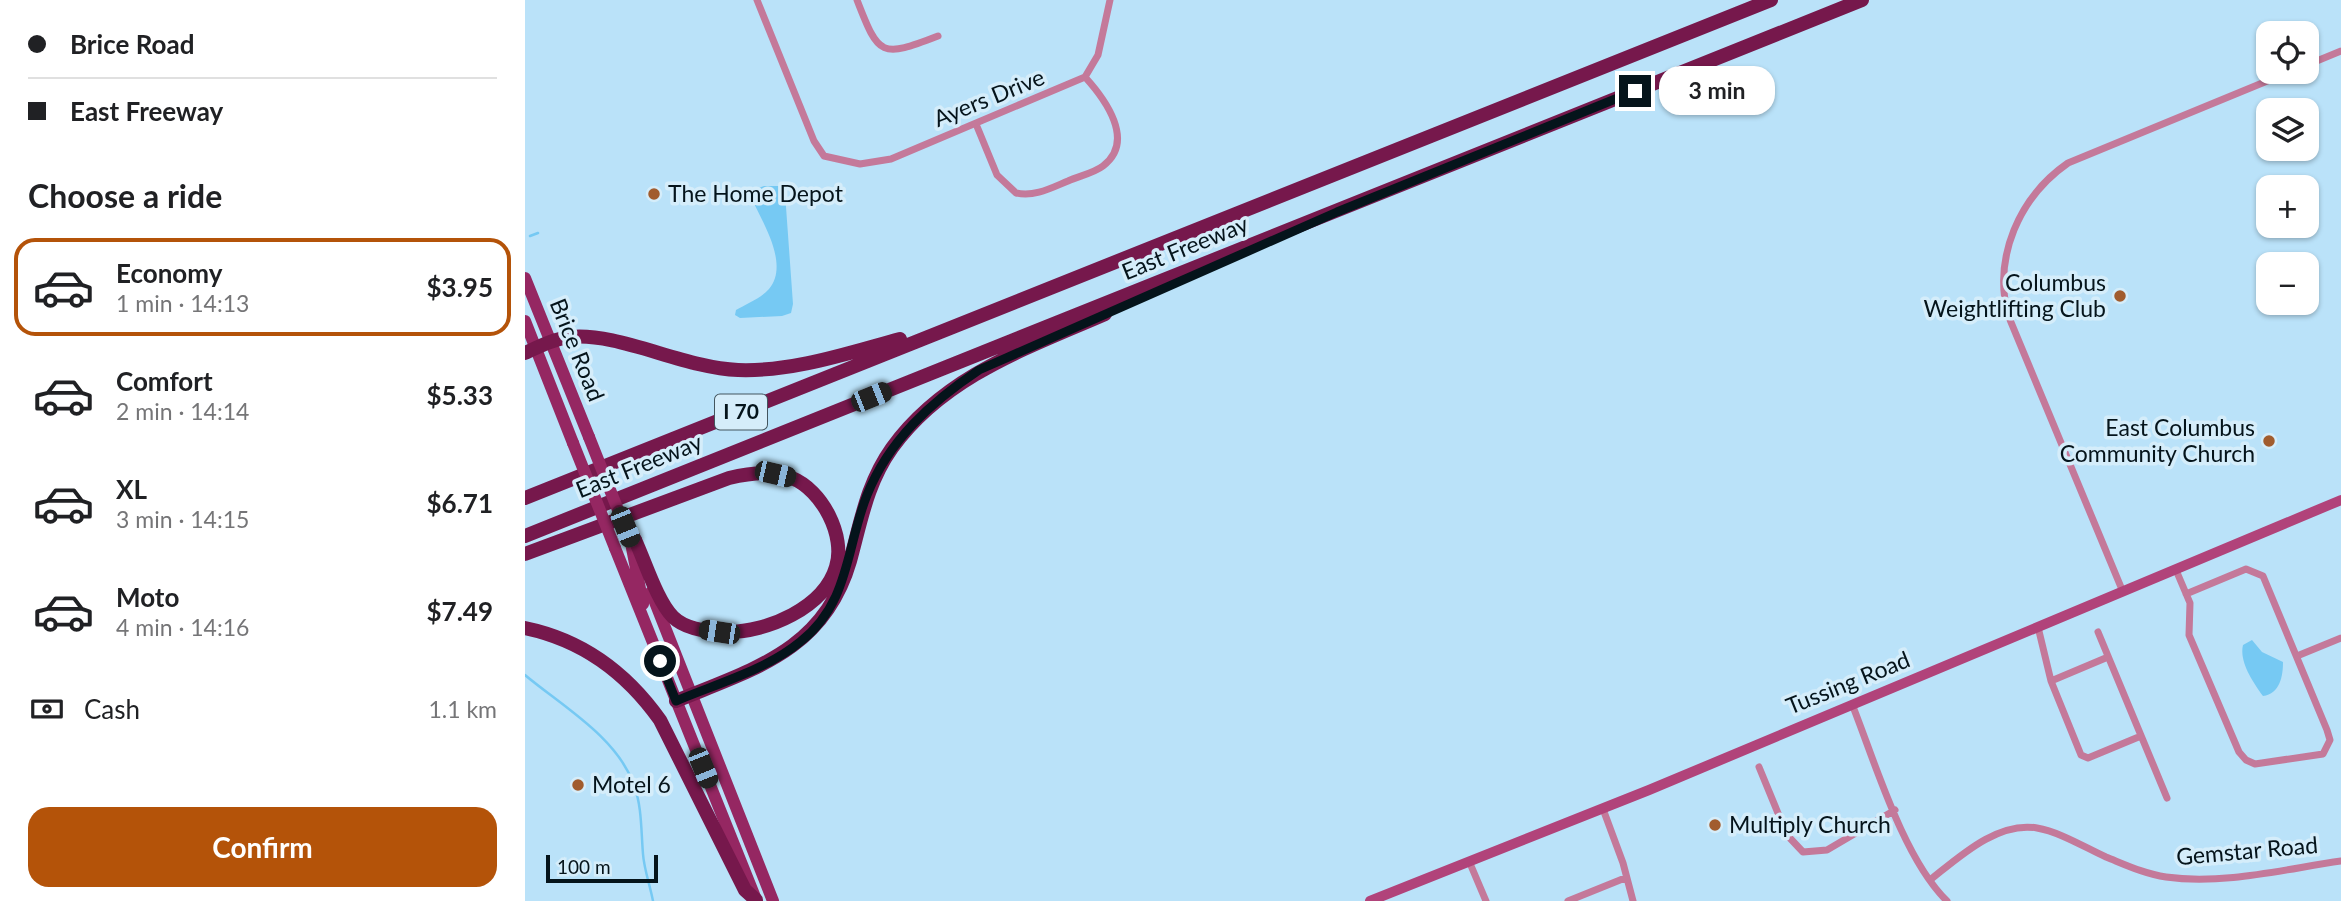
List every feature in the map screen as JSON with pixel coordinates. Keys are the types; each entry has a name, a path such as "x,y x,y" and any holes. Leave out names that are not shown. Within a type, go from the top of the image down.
{"highway":[{"name":"East Freeway","path":"525,498 1771,0"},
{"name":"East Freeway","path":"525,536 1862,0"},
{"path":"676,701 782,654 801,642 817,625 842,585 866,496 877,472 908,429 951,389 1008,356 1248,254 1337,212"},
{"path":"530,350 551,341 572,337 599,339 705,366 760,369 803,364 956,325"},
{"path":"525,554 729,478 761,473 792,478 817,499 831,519 838,540 837,566 821,591 784,619 752,631 719,632 687,625 673,618 664,604 633,541 619,512"},
{"path":"525,628 555,635 580,645 642,695 660,720 745,890 756,901"}],"main road":[{"name":"Brice Road","path":"525,278 619,512"},
{"name":"Brice Road","path":"525,321 530,350 573,443 756,901"},
{"name":"Brice Road","path":"530,350 589,437"},
{"name":"Tussing Road","path":"1370,901 1603,809 2341,500"},
{"path":"633,541 773,901"},
{"name":"Brice Road","path":"633,541 650,635"}],"street":[{"name":"Ayers Drive","path":"757,0 814,141 828,157 859,164 875,163 976,124 1085,77"},
{"path":"857,0 872,37 885,49 902,50 939,36"},
{"path":"976,124 997,175 1016,193 1038,193 1099,169 1114,154 1118,131 1106,103 1085,77 1098,55 1110,0"},
{"path":"2319,60 2341,51"},
{"path":"2123,592 2008,315 2004,299 2004,272 2014,228 2040,187 2068,163 2261,84"},
{"path":"2176,570 2186,594 2190,603 2189,635 2239,752 2246,760 2255,764 2323,754 2328,747 2327,730 2263,576 2255,570 2246,569 2186,594"},
{"path":"2038,627 2051,681 2083,757 2088,758 2141,736"},
{"path":"2098,632 2167,798"},
{"path":"2297,656 2341,638"},
{"path":"2051,681 2108,657"},
{"path":"1851,704 1895,810 1930,880 1947,901"},
{"path":"1759,767 1787,835 1803,852 1827,850 1895,810"},
{"path":"1603,809 1623,863 1633,901"},
{"name":"Gemstar Road","path":"1930,880 1970,848 2011,830 2028,827 2045,830 2139,871 2165,877 2205,879 2341,861"},
{"path":"1469,861 1486,901"},
{"path":"1568,901 1625,878"}],"water":[{"path":"764,186 781,186 785,193 793,304 791,313 782,316 740,318 735,315 736,310 769,289 777,268 772,243 751,197 753,190"},
{"path":"2252,640 2262,652 2283,662 2277,688 2269,695 2263,696 2255,685 2243,658 2243,645"}],"waterway":[{"path":"530,236 538,233"},
{"path":"525,675 602,737 626,768 639,802 644,860 653,901"}],"place":[{"name":"The Home Depot","path":"654,194"},
{"name":"Columbus Weightlifting Club","path":"2120,296"},
{"name":"East Columbus Community Church","path":"2269,441"},
{"name":"Motel 6","path":"578,785"},
{"name":"Multiply Church","path":"1715,825"}],"route":[{"path":"660,661 676,701 764,663 801,642 828,611 842,585 866,496 892,448 928,408 979,370 1248,254 1337,212 1635,91"}]}
